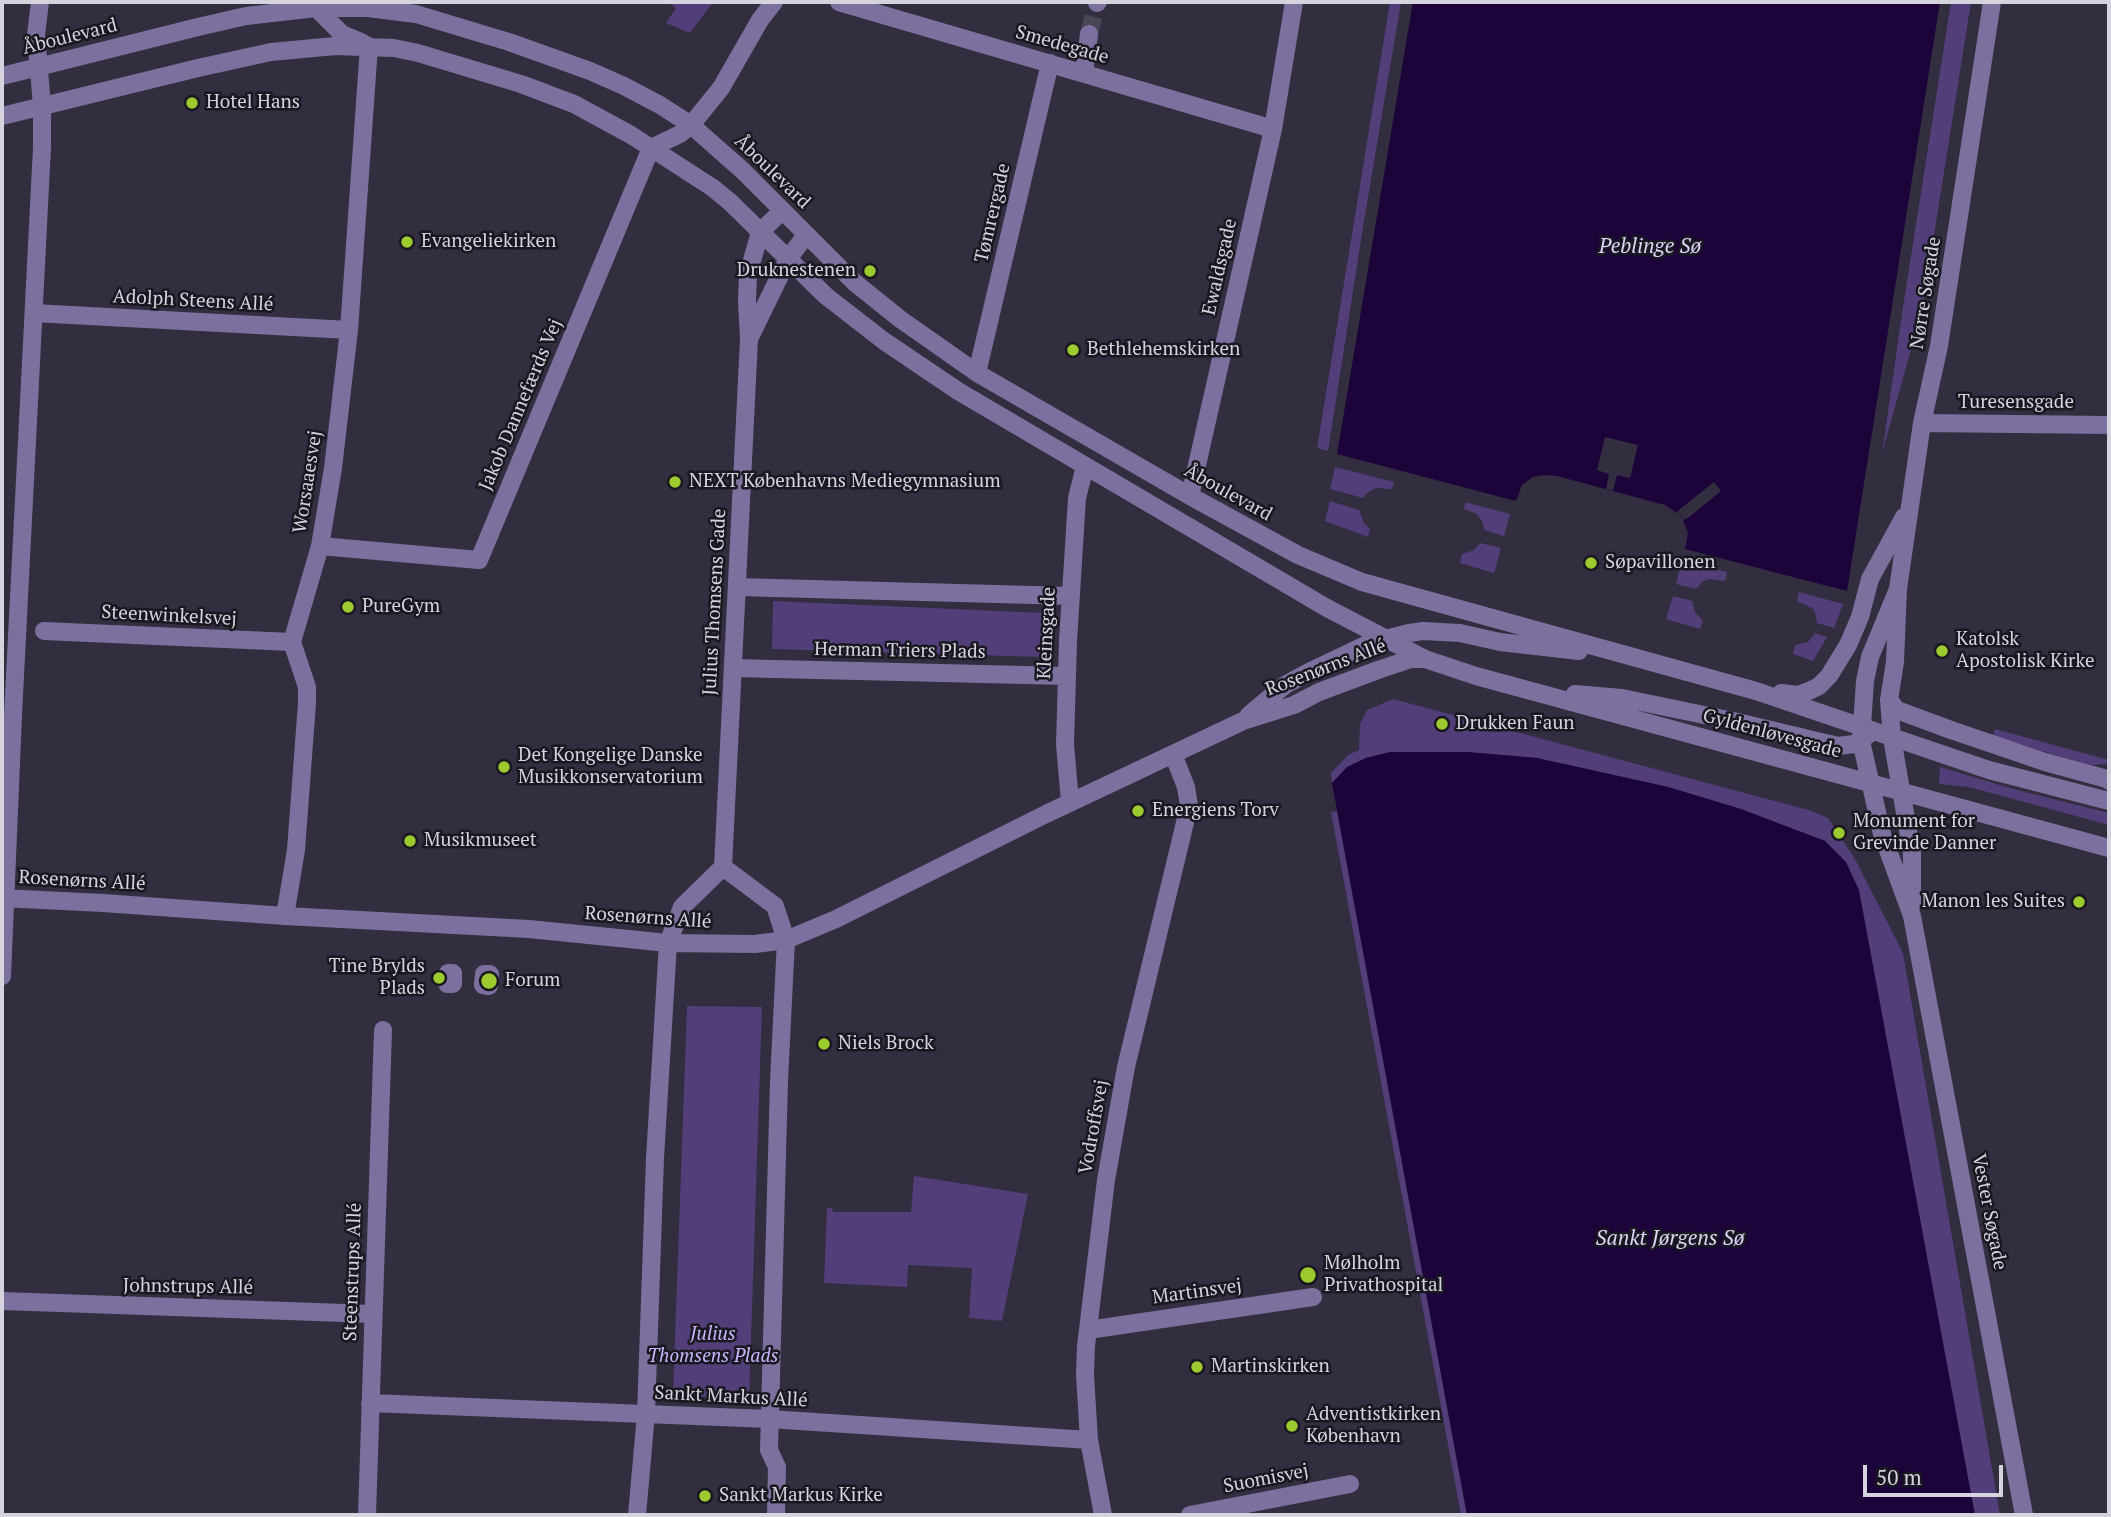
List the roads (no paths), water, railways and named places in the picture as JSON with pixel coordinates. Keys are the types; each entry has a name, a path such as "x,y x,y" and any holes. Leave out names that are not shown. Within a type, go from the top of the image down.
{"street":[{"path":"2,976 13,715 10,628 34,313 42,147 42,106 36,35 40,2"},
{"path":"651,148 685,129 721,88 760,20 774,2"},
{"name":"Smedegade","path":"839,2 1273,129"},
{"name":"Ewaldsgade","path":"1189,496 1273,129 1294,2"},
{"name":"Nørre Søgade","path":"1901,792 1889,700 1895,662 1898,589 1922,423 1939,346 1992,2"},
{"path":"313,5 342,34 369,46"},
{"name":"Åboulevard","path":"2,76 246,16 313,5 416,14 509,42 590,71 660,105 685,129 743,170 854,282 977,373 1189,496 1298,555 1362,582 1442,605"},
{"path":"1084,73 1089,34"},
{"path":"2,116 271,52 322,46 369,46 418,53 521,84 574,104 631,135 713,188 827,296 917,364 958,391 1326,608 1384,639"},
{"name":"Worsaaesvej","path":"292,642 320,546 334,468 349,330 369,46"},
{"name":"Tømrergade","path":"977,373 1050,63"},
{"name":"Jakob Dannefærds Vej","path":"320,546 479,560 651,148"},
{"path":"760,232 782,211"},
{"name":"Julius Thomsens Gade","path":"723,867 749,339 748,275 760,232"},
{"name":"Julius Thomsens Gade","path":"749,339 788,259 806,235"},
{"name":"Adolph Steens Allé","path":"34,313 349,330"},
{"name":"Turesensgade","path":"1922,423 2109,425"},
{"name":"Kleinsgade","path":"1070,802 1065,744 1066,676 1077,498 1085,466"},
{"path":"1756,691 1798,695 1819,686 1829,676 1848,645 1860,617 1870,579 1910,506"},
{"path":"737,587 1070,596"},
{"name":"Nørre Søgade","path":"1869,783 1864,681 1870,657 1898,589"},
{"name":"Gyldenløvesgade","path":"1442,605 1756,691 1865,733 1892,738 2025,780 2109,801"},
{"name":"Steenwinkelsvej","path":"44,631 292,642"},
{"name":"Rosenørns Allé","path":"1243,721 1285,685 1349,653 1384,639 1423,631 1460,633 1500,642 1634,657"},
{"name":"Gyldenløvesgade","path":"1384,639 1425,659 1476,676 2109,848"},
{"path":"285,916 296,850 307,703 307,687 292,642"},
{"name":"Rosenørns Allé","path":"4,898 529,929 668,943 755,944 786,940 860,908 1070,802 1243,721 1294,705 1319,692 1378,670 1411,659 1425,659"},
{"name":"Herman Triers Plads","path":"733,668 1066,676"},
{"path":"1530,691 1622,698 1838,746 1846,746 1865,733 1889,700 1897,710 2045,762 2109,781"},
{"name":"Vodroffsvej","path":"1102,1515 1089,1440 1085,1375 1088,1330 1106,1181 1126,1067 1189,806 1186,787 1173,754"},
{"name":"Vester Søgade","path":"1869,783 1887,852 1912,916"},
{"name":"Vester Søgade","path":"1901,792 1912,853 1912,916 2024,1515"},
{"path":"637,1515 646,1414 655,1158 668,943 682,908 723,867 775,906 786,940 779,1069 769,1419 769,1450 777,1467 776,1515"},
{"name":"Steenstrups Allé","path":"367,1515 383,1030"},
{"name":"Martinsvej","path":"1088,1330 1313,1297"},
{"name":"Johnstrups Allé","path":"2,1301 373,1314"},
{"name":"Sankt Markus Allé","path":"370,1404 769,1419 1089,1440"},
{"name":"Suomisvej","path":"1189,1515 1350,1483"}],"water":[{"name":"Peblinge Sø","path":"1413,2 1940,2 1847,591 1685,549 1688,533 1683,520 1665,505 1557,476 1543,475 1533,477 1522,485 1516,501 1337,454"},
{"name":"Sankt Jørgens Sø","path":"1390,752 1467,752 1537,758 1668,787 1741,809 1825,841 1846,862 1859,890 1975,1515 1467,1515 1332,783 1347,767 1366,758"}],"tunnel":[{"path":"1089,34 1097,3"}],"place":[{"name":"Hotel Hans","path":"192,103"},
{"name":"Evangeliekirken","path":"407,242"},
{"name":"Druknestenen","path":"870,271"},
{"name":"Bethlehemskirken","path":"1073,350"},
{"name":"NEXT Københavns Mediegymnasium","path":"675,482"},
{"name":"Søpavillonen","path":"1591,563"},
{"name":"PureGym","path":"348,607"},
{"name":"Katolsk Apostolisk Kirke","path":"1942,651"},
{"name":"Drukken Faun","path":"1442,724"},
{"name":"Det Kongelige Danske Musikkonservatorium","path":"504,767"},
{"name":"Energiens Torv","path":"1138,811"},
{"name":"Monument for Grevinde Danner","path":"1839,833"},
{"name":"Musikmuseet","path":"410,841"},
{"name":"Manon les Suites","path":"2079,902"},
{"name":"Tine Brylds Plads","path":"439,978"},
{"name":"Forum","path":"489,981"},
{"name":"Niels Brock","path":"824,1044"},
{"name":"Mølholm Privathospital","path":"1308,1275"},
{"name":"Martinskirken","path":"1197,1367"},
{"name":"Adventistkirken København","path":"1292,1426"},
{"name":"Sankt Markus Kirke","path":"705,1496"}],"park label":[{"name":"Julius Thomsens Plads","path":"713,1346"}]}
